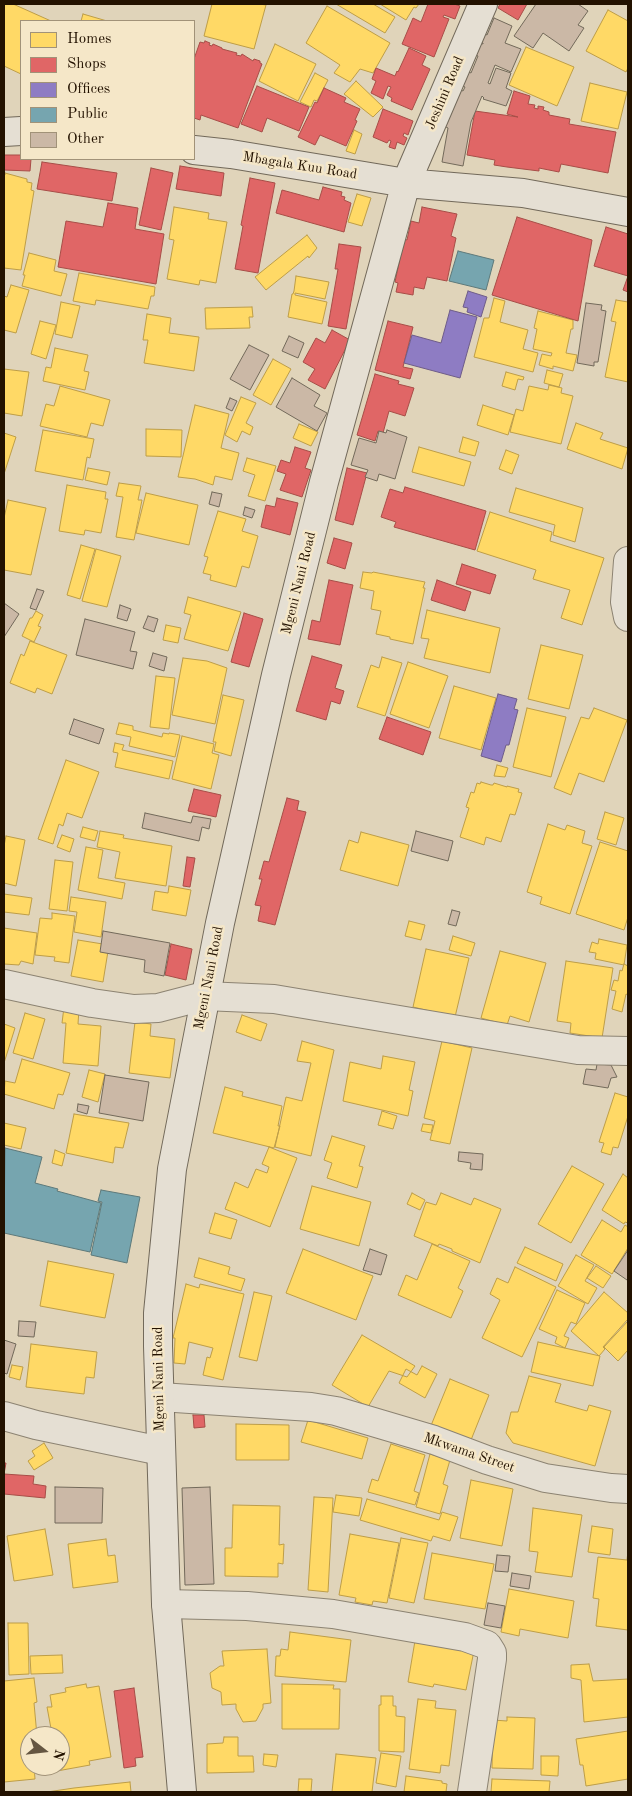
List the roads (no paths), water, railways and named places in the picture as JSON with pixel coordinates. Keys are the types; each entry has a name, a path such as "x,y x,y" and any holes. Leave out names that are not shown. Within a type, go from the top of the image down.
{"street":[{"name":"Jeshini Road","path":"406,183 483,4"},
{"path":"4,132 20,131"},
{"name":"Mbagala Kuu Road","path":"195,150 231,154 406,183 523,193 628,212"},
{"name":"Mgeni Nani Road","path":"182,1792 166,1604 160,1451 158,1313 172,1169 204,996 274,685 322,491 406,183"},
{"path":"628,561 625,602 628,617"},
{"path":"4,984 12,984 92,1003 134,1009 158,1008 204,996 274,999 578,1050 628,1051"},
{"name":"Mkwama Street","path":"160,1397 311,1407 336,1411 434,1440 487,1460 544,1478 611,1488 628,1488"},
{"path":"4,1416 36,1425 160,1451"},
{"path":"166,1604 247,1606 334,1614 465,1637 487,1645 492,1653 492,1658 472,1792"}]}
